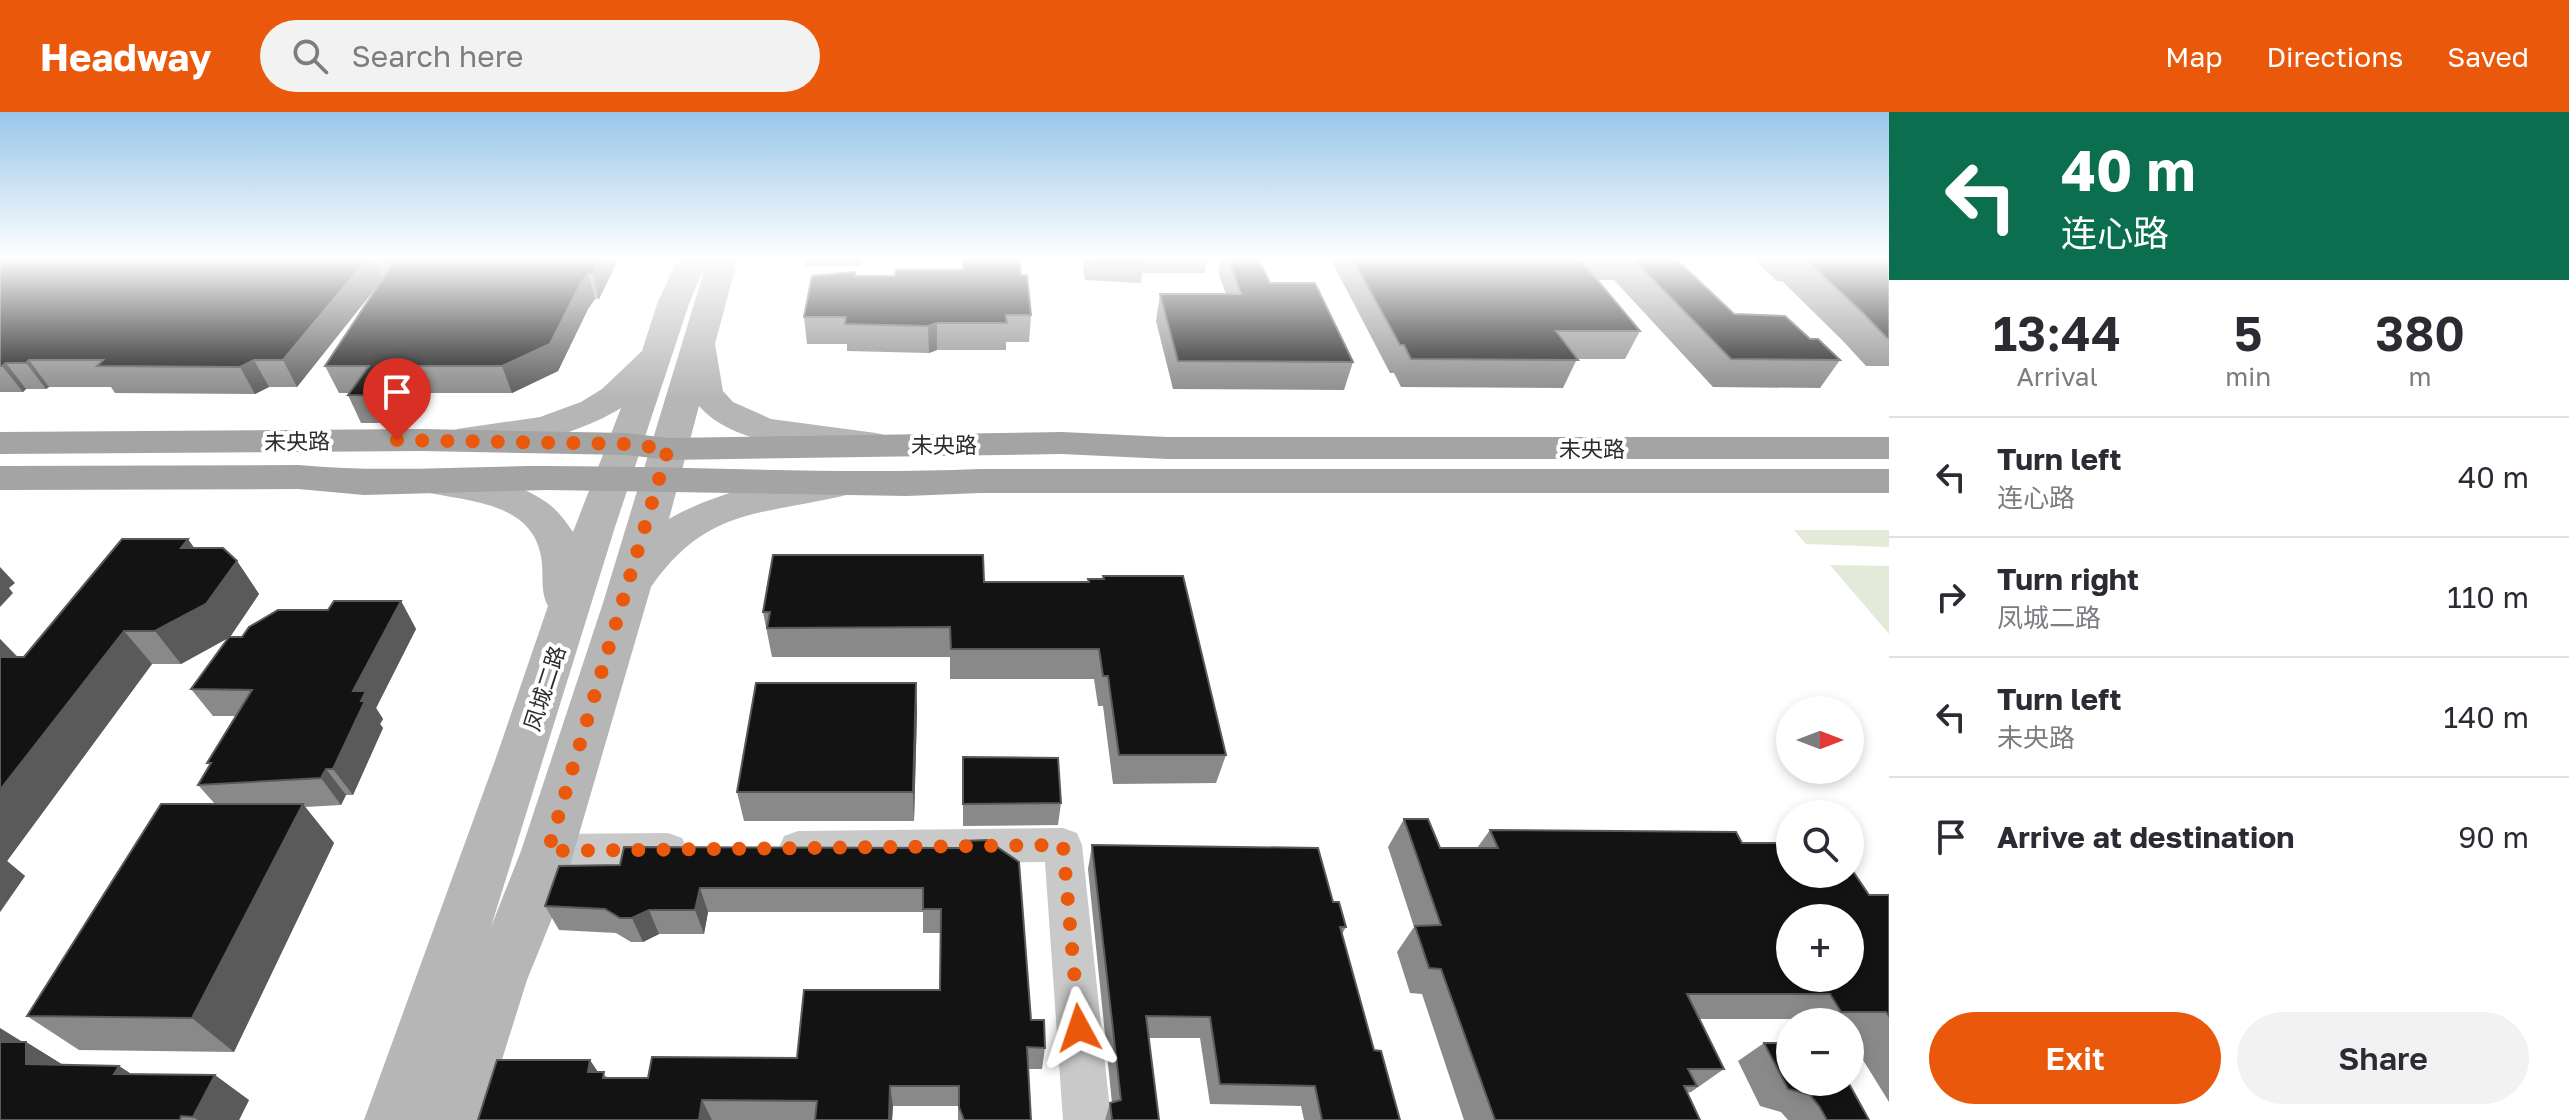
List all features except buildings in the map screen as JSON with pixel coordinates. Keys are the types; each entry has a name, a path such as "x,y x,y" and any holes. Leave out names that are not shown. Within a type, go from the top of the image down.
{"main road":[{"name":"凤城二路","path":"451,1120 497,980 548,851 625,603 642,463 681,334 686,305"},
{"name":"凤城二路","path":"681,334 697,305"},
{"path":"422,440 525,432 586,414 616,396 647,363 681,334 701,367 707,395 734,420 769,429 876,444"},
{"name":"未央路","path":"0,443 422,440 847,483 1889,481"},
{"name":"未央路","path":"0,478 298,477 364,483 434,482 642,463 753,449 876,444 1062,443 1167,448 1889,448"},
{"name":"凤城二路","path":"396,1120 595,527 642,463"},
{"path":"434,482 478,488 504,496 522,504 550,524 565,553 566,581 558,644"},
{"path":"625,603 646,559 673,534 694,522 726,506 761,497 847,483"}],"street":[{"path":"766,848 1063,845 1087,1120"},
{"path":"548,851 704,849"}],"green space":[{"path":"1794,530 1889,530 1889,547 1806,544"},
{"path":"1830,565 1889,566 1889,634"}],"route":[{"path":"397,440 627,444 668,449 638,547 625,603 548,851 1063,845 1079,1028"}]}
